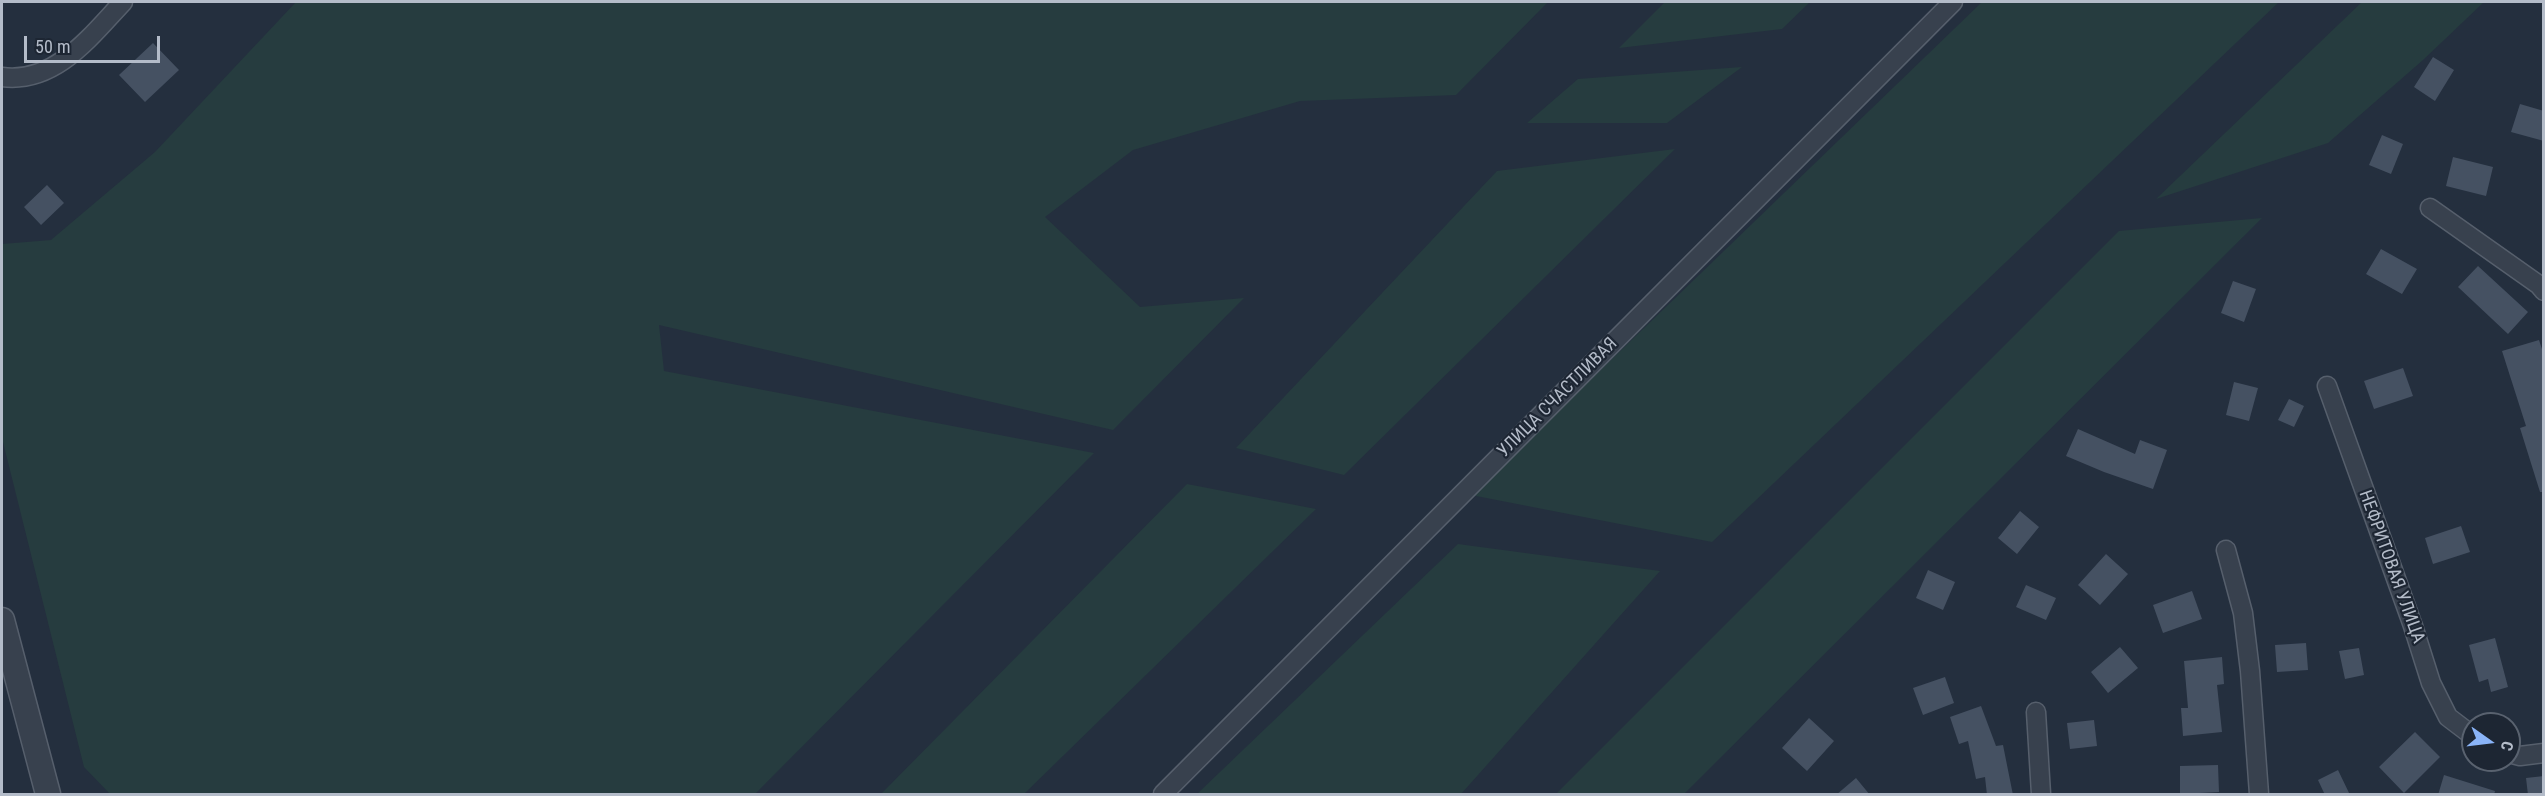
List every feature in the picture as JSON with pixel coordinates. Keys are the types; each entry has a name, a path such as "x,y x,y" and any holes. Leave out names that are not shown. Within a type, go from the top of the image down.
{"street":[{"path":"2,77 19,79 42,72 68,57 123,2"},
{"name":"УЛИЦА СЧАСТЛИВАЯ","path":"1164,795 1953,2"},
{"path":"2430,208 2539,285 2544,291"},
{"name":"НЕФРИТОВАЯ УЛИЦА","path":"2326,386 2413,626 2431,683 2448,717 2461,727"},
{"path":"2226,550 2242,613 2250,671 2259,795"},
{"path":"2,620 48,795"},
{"path":"2036,711 2041,795"},
{"path":"2521,756 2544,753"}],"green space":[{"path":"296,2 1548,2 1456,95 1300,101 1133,150 1045,217 1140,307 1244,298 1113,430 659,325 664,371 1094,453 755,794 110,794 84,767 2,438 2,244 51,240 155,152"},
{"path":"1665,2 1810,2 1782,29 1619,48"},
{"path":"1982,2 2279,2 1712,542 1471,495"},
{"path":"2362,2 2484,2 2423,60 2328,143 2156,199"},
{"path":"1742,67 1667,123 1527,123 1578,79"},
{"path":"1675,149 1344,475 1236,448 1497,171"},
{"path":"2262,218 1684,794 1556,794 2119,231"},
{"path":"1187,484 1316,509 1024,794 881,794"},
{"path":"1458,544 1660,571 1461,794 1197,794"}],"building":[{"path":"153,43 179,70 145,102 119,75"},
{"path":"2433,57 2454,70 2435,101 2414,87"},
{"path":"2520,104 2544,111 2544,141 2511,132"},
{"path":"2382,135 2403,144 2391,174 2369,165"},
{"path":"2453,157 2493,167 2486,196 2446,186"},
{"path":"47,185 64,203 41,225 24,207"},
{"path":"2381,249 2417,269 2402,294 2366,274"},
{"path":"2478,266 2528,312 2508,334 2458,287"},
{"path":"2233,281 2256,289 2244,322 2221,313"},
{"path":"2539,340 2544,355 2544,492 2540,492 2520,428 2526,426 2502,351"},
{"path":"2403,368 2413,396 2374,409 2364,381"},
{"path":"2234,382 2258,388 2249,421 2226,415"},
{"path":"2289,399 2304,406 2294,427 2278,420"},
{"path":"2078,429 2135,454 2140,440 2167,450 2153,489 2066,456"},
{"path":"2020,511 2039,527 2017,554 1998,538"},
{"path":"2461,526 2470,552 2433,564 2425,538"},
{"path":"2106,554 2128,574 2100,605 2078,585"},
{"path":"1928,570 1955,582 1943,610 1916,598"},
{"path":"2026,585 2056,598 2046,620 2016,607"},
{"path":"2192,591 2202,619 2163,633 2153,605"},
{"path":"2495,638 2508,687 2491,692 2488,679 2479,682 2469,645"},
{"path":"2306,643 2308,670 2277,672 2275,645"},
{"path":"2120,647 2138,668 2108,693 2091,672"},
{"path":"2359,648 2364,675 2345,679 2339,651"},
{"path":"2222,657 2224,684 2217,685 2222,732 2183,736 2181,708 2188,708 2184,661"},
{"path":"1945,677 1954,703 1923,715 1913,688"},
{"path":"1981,706 1996,746 2003,745 2013,795 1987,795 1985,777 1976,779 1968,741 1959,744 1950,717"},
{"path":"1809,718 1834,741 1807,771 1782,748"},
{"path":"2094,720 2097,746 2070,749 2067,723"},
{"path":"2415,732 2440,757 2404,793 2379,767"},
{"path":"2218,765 2219,792 2180,794 2180,766"},
{"path":"2338,770 2350,795 2325,795 2318,780"},
{"path":"2444,775 2495,791 2494,795 2438,795"},
{"path":"2544,776 2544,795 2528,795 2526,778"},
{"path":"1856,778 1870,795 1836,795"}]}
